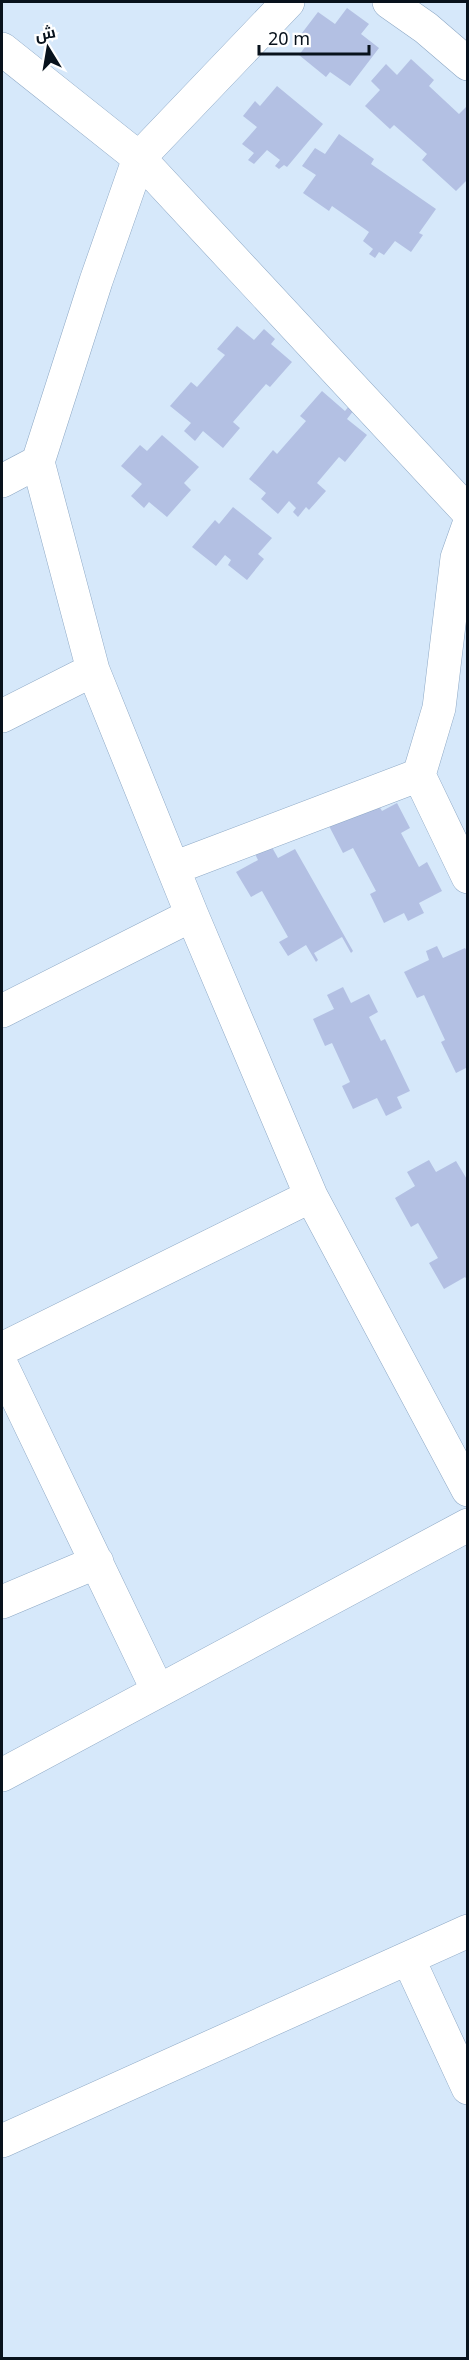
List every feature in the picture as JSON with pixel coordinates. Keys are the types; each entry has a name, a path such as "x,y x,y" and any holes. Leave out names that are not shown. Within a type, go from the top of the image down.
{"street":[{"path":"288,2 139,158 96,281 38,462 93,670 192,915 311,1196 468,1490"},
{"path":"390,2 426,28 468,64"},
{"path":"2,49 139,158 468,512"},
{"path":"2,481 38,462"},
{"path":"468,527 457,558 439,708 419,775 468,877"},
{"path":"2,716 93,670"},
{"path":"174,868 419,775"},
{"path":"2,1011 192,915"},
{"path":"2,1349 311,1196"},
{"path":"2,1366 158,1691"},
{"path":"2,1775 468,1525"},
{"path":"2,1602 97,1562"},
{"path":"4,2133 468,1931"},
{"path":"408,1958 468,2088"}],"building":[{"path":"347,8 369,24 361,34 379,48 350,86 330,72 326,77 299,55 311,39 302,33 318,12 335,24"},
{"path":"411,59 434,80 429,86 459,114 468,105 468,179 456,191 422,160 427,154 394,125 390,129 365,106 380,90 371,81 386,64 397,75"},
{"path":"277,86 323,124 287,167 284,165 279,169 275,166 280,160 267,150 254,164 248,160 254,153 242,144 257,127 243,116 255,101 260,106"},
{"path":"339,134 374,159 371,164 436,209 419,233 423,235 411,252 395,241 384,255 379,252 375,258 369,254 373,249 363,241 369,232 332,206 329,211 303,193 316,175 302,166 315,148 325,154"},
{"path":"237,326 254,340 264,329 275,339 271,344 292,362 270,387 266,384 233,422 240,428 223,448 203,431 195,441 184,431 191,423 170,406 191,382 197,387 225,355 217,349"},
{"path":"322,391 345,411 349,406 354,410 347,419 367,435 345,462 339,457 317,483 326,491 309,510 306,507 298,517 293,512 296,508 289,501 278,514 261,499 266,493 249,479 273,450 277,454 306,421 300,416"},
{"path":"162,435 199,467 184,483 191,490 167,517 149,502 144,508 131,496 142,484 121,466 140,445 147,451"},
{"path":"233,507 272,538 258,554 264,559 247,580 228,565 231,560 225,555 216,566 192,547 215,520 219,524"},
{"path":"376,801 382,811 397,803 410,828 401,833 419,867 427,862 442,891 419,903 424,913 408,921 404,913 384,923 370,894 376,891 353,848 343,853 329,826"},
{"path":"269,842 278,858 295,849 353,951 351,953 342,937 314,953 318,960 316,962 306,945 288,956 279,942 288,937 262,891 251,897 236,872 258,860 253,850"},
{"path":"437,946 443,958 465,948 468,953 468,1067 456,1073 441,1042 445,1040 424,995 417,998 404,972 429,960 426,951"},
{"path":"343,987 351,1003 369,994 378,1012 369,1017 381,1041 385,1039 410,1091 397,1097 402,1108 386,1116 377,1098 353,1109 342,1086 350,1082 332,1043 325,1046 313,1019 334,1009 327,995"},
{"path":"429,1160 436,1172 456,1161 468,1181 468,1281 465,1277 444,1289 429,1263 438,1258 418,1223 411,1227 395,1198 415,1186 407,1172"}]}
